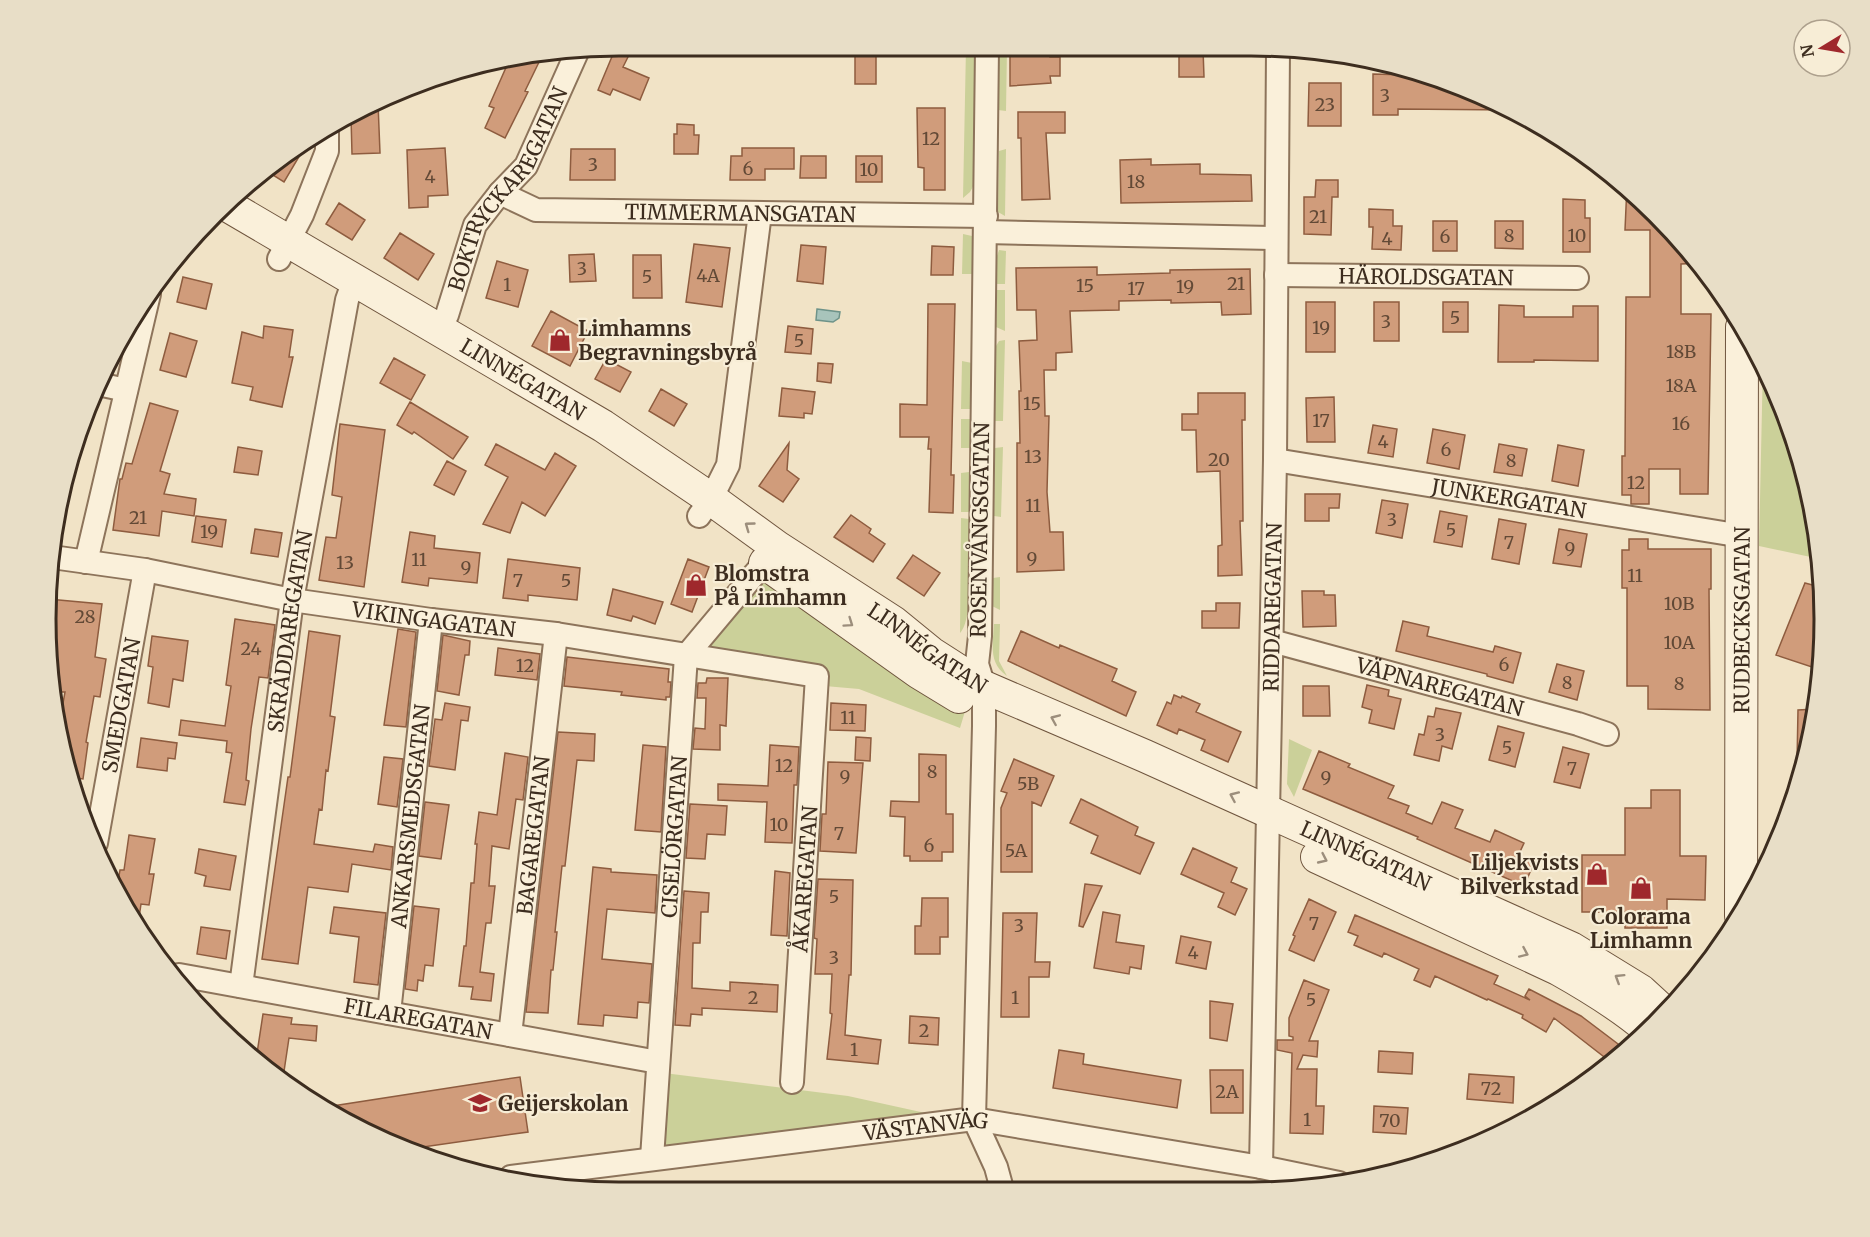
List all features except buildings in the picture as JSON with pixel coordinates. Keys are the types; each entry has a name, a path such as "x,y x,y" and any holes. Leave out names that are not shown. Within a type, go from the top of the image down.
{"street":[{"name":"ROSENVÅNGSGATAN","path":"974,1119 984,698 977,664 980,624 987,56"},
{"name":"RIDDAREGATAN","path":"1261,1167 1275,460 1278,57"},
{"name":"BOKTRYCKAREGATAN","path":"439,328 447,315 475,225 500,193 526,166 574,58"},
{"path":"283,250 302,215 327,151 327,137"},
{"name":"TIMMERMANSGATAN","path":"500,193 536,210 760,213 1276,238"},
{"name":"LINNÉGATAN","path":"232,209 283,250"},
{"path":"705,507 728,465 760,213"},
{"name":"LINNÉGATAN","path":"218,222 283,250 573,430 705,507"},
{"name":"HÄROLDSGATAN","path":"1276,274 1577,278"},
{"name":"LINNÉGATAN","path":"350,290 439,328 603,426 705,507 771,555 893,622 984,698 1268,822 1571,948 1641,992 1659,1008"},
{"name":"SKRÄDDAREGATAN","path":"241,986 292,600 350,290"},
{"path":"86,562 144,316"},
{"name":"RUDBECKSGATAN","path":"1741,896 1742,343"},
{"path":"106,386 126,390"},
{"name":"JUNKERGATAN","path":"1275,460 1742,536"},
{"path":"686,656 771,555"},
{"name":"VIKINGAGATAN","path":"59,558 145,570 292,600 431,620 556,634 817,676"},
{"name":"SMEDGATAN","path":"98,833 145,570"},
{"name":"ANKARSMEDSGATAN","path":"389,1013 431,620"},
{"name":"BAGAREGATAN","path":"510,1035 556,634"},
{"name":"VÄPNAREGATAN","path":"1272,640 1566,720 1606,734"},
{"name":"CISELÖRGATAN","path":"652,1158 686,656"},
{"name":"ÅKAREGATAN","path":"792,1082 817,676"},
{"name":"LINNÉGATAN","path":"1268,822 1558,969 1603,994 1642,1024"},
{"name":"FILAREGATAN","path":"184,976 658,1062"},
{"path":"974,1119 996,1167 1000,1182"},
{"name":"VÄSTANVÄG","path":"535,1175 652,1158 974,1119 1317,1178"}],"green space":[{"path":"966,56 976,56 975,183 963,198"},
{"path":"999,56 1007,56 1006,111 998,110"},
{"path":"1006,149 1005,216 998,212 999,151"},
{"path":"963,234 972,236 972,274 962,274"},
{"path":"999,250 1006,251 1005,284 997,284"},
{"path":"997,290 1005,290 1005,331 996,327"},
{"path":"1005,340 1003,421 995,421 996,346 999,341"},
{"path":"962,361 972,363 971,409 961,409"},
{"path":"1763,383 1785,438 1795,473 1804,509 1811,557 1759,546"},
{"path":"961,419 971,419 971,448 961,448"},
{"path":"1003,447 1001,517 994,516 995,448"},
{"path":"969,472 969,512 961,512 961,473"},
{"path":"961,518 969,519 970,579 968,612 965,625 960,633"},
{"path":"745,565 869,653 966,708 960,728 859,689 755,680 677,663"},
{"path":"1000,577 1000,610 992,606 993,578"},
{"path":"994,624 1000,624 999,661 1007,676 994,659"},
{"path":"1289,739 1312,750 1294,797 1287,784"},
{"path":"664,1073 848,1096 939,1116 662,1149"}],"water":[{"path":"817,309 840,312 839,318 833,322 816,320"}],"place":[{"name":"Limhamns Begravningsbyrå","path":"560,340"},
{"name":"Blomstra På Limhamn","path":"696,585"},
{"name":"Liljekvists Bilverkstad","path":"1597,874"},
{"name":"Colorama Limhamn","path":"1641,888"},
{"name":"Geijerskolan","path":"480,1103"}]}
